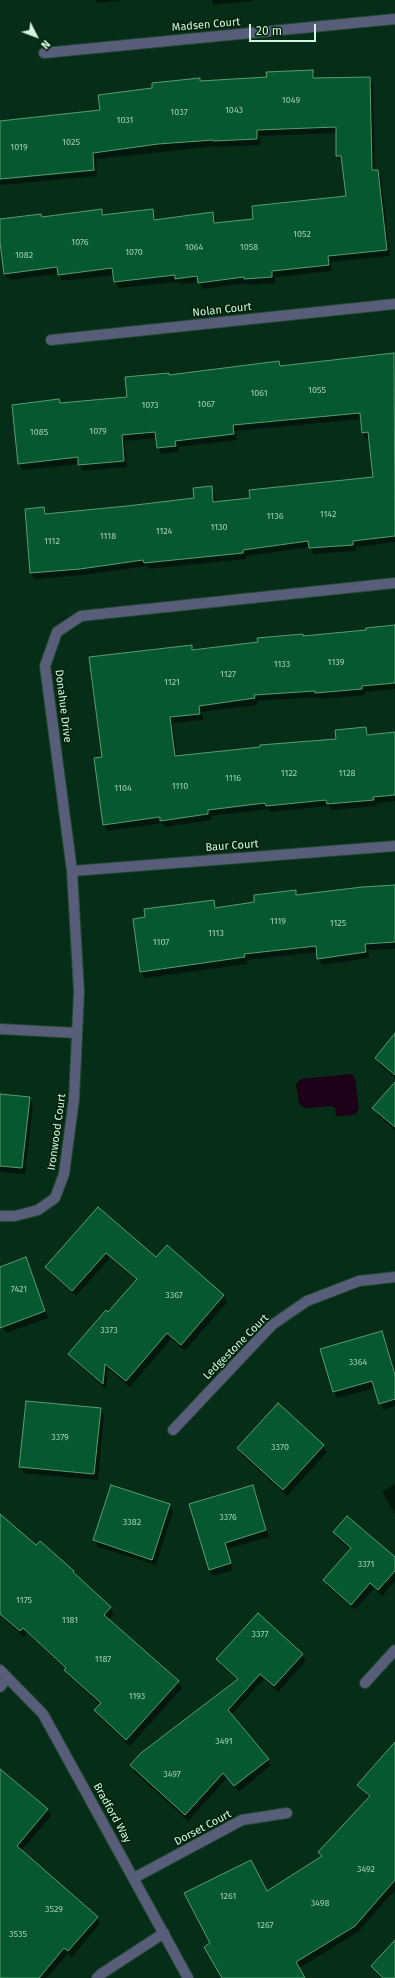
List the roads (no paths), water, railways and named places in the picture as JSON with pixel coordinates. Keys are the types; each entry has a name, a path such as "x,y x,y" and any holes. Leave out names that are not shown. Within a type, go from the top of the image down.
{"street":[{"name":"Madsen Court","path":"44,53 395,19"},
{"name":"Nolan Court","path":"52,340 395,304"},
{"name":"Donahue Drive","path":"77,1033 79,992 72,871 45,666 57,632 81,616 395,583"},
{"name":"Baur Court","path":"72,871 395,846"},
{"path":"3,1028 77,1033"},
{"name":"Ironwood Court","path":"0,1216 15,1216 38,1210 55,1198 64,1174 74,1099 77,1033"},
{"name":"Ledgestone Court","path":"173,1430 272,1326 307,1301 359,1282 395,1277"},
{"path":"365,1683 395,1650"},
{"path":"0,1687 4,1674"},
{"name":"Bradford Way","path":"4,1674 43,1714 188,1978"},
{"name":"Dorset Court","path":"134,1878 242,1820 287,1814"},
{"path":"97,1978 164,1933"}]}
